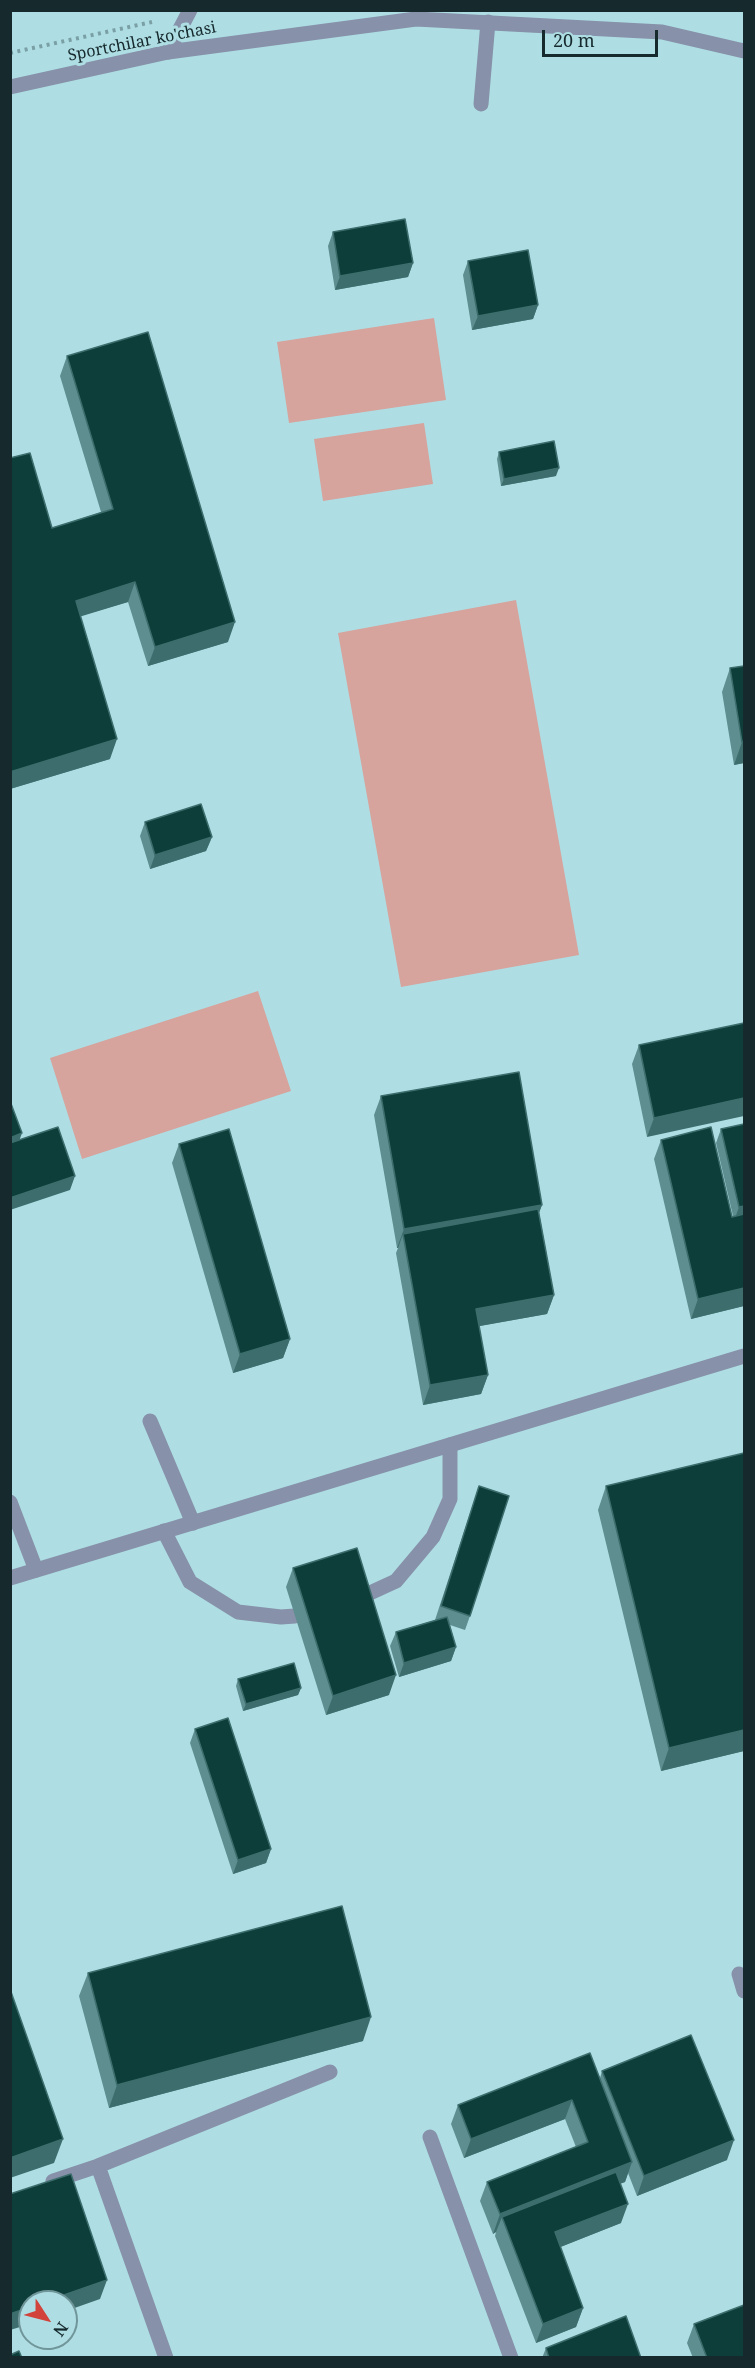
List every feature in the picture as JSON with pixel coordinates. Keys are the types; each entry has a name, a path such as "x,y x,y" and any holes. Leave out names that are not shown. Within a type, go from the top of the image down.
{"street":[{"path":"168,52 189,12"},
{"name":"Sportchilar ko'chasi","path":"10,87 168,52 416,19 662,32 744,51"},
{"path":"481,104 489,22"},
{"path":"10,1578 744,1356"},
{"path":"150,1420 193,1523"},
{"path":"359,1598 396,1581 432,1537 450,1499 450,1445"},
{"path":"10,1502 36,1570"},
{"path":"164,1531 190,1582 238,1612 281,1617 295,1616"},
{"path":"739,1974 744,1991"},
{"path":"43,2184 98,2166 330,2072"},
{"path":"430,2137 511,2358"},
{"path":"98,2166 166,2358"}],"path":[{"path":"10,53 189,12"}],"shaded area":[{"path":"434,318 446,400 289,423 277,342"},
{"path":"424,423 433,484 323,501 314,439"},
{"path":"516,600 579,955 401,987 338,633"},
{"path":"258,991 291,1091 82,1159 50,1058"}],"building":[{"path":"405,219 413,263 340,276 333,232"},
{"path":"528,250 538,305 478,316 468,261"},
{"path":"148,332 235,622 155,647 135,582 76,601 117,739 10,772 10,458 30,453 52,528 113,509 67,356"},
{"path":"554,441 559,468 504,479 499,452"},
{"path":"744,666 744,741 742,742 730,668"},
{"path":"201,804 212,837 155,855 145,822"},
{"path":"744,1023 744,1098 654,1118 639,1045"},
{"path":"519,1072 542,1205 404,1229 381,1096"},
{"path":"10,1101 22,1133 10,1138"},
{"path":"744,1124 744,1206 739,1207 721,1129"},
{"path":"58,1127 75,1176 10,1198 10,1143"},
{"path":"711,1127 732,1217 744,1214 744,1288 698,1299 661,1140"},
{"path":"229,1129 290,1339 240,1354 179,1144"},
{"path":"538,1209 554,1295 476,1309 488,1375 430,1385 403,1234"},
{"path":"744,1453 744,1730 669,1748 606,1486"},
{"path":"479,1486 509,1496 470,1616 441,1606"},
{"path":"357,1548 396,1675 333,1696 293,1568"},
{"path":"447,1617 456,1647 404,1663 396,1632"},
{"path":"294,1663 301,1688 246,1704 238,1679"},
{"path":"228,1718 271,1849 238,1860 195,1729"},
{"path":"342,1906 371,2017 117,2085 88,1973"},
{"path":"10,1989 63,2139 10,2158"},
{"path":"691,2035 734,2140 644,2176 602,2071"},
{"path":"590,2053 632,2162 500,2214 487,2182 588,2142 572,2100 471,2139 458,2105"},
{"path":"616,2172 628,2204 555,2232 583,2308 543,2324 502,2217"},
{"path":"71,2174 107,2280 78,2290 18,2290 18,2311 10,2314 10,2194"},
{"path":"744,2305 744,2358 707,2358 694,2324"},
{"path":"626,2316 641,2358 549,2358 546,2348"},
{"path":"19,2351 22,2358 10,2358 10,2355"}]}
